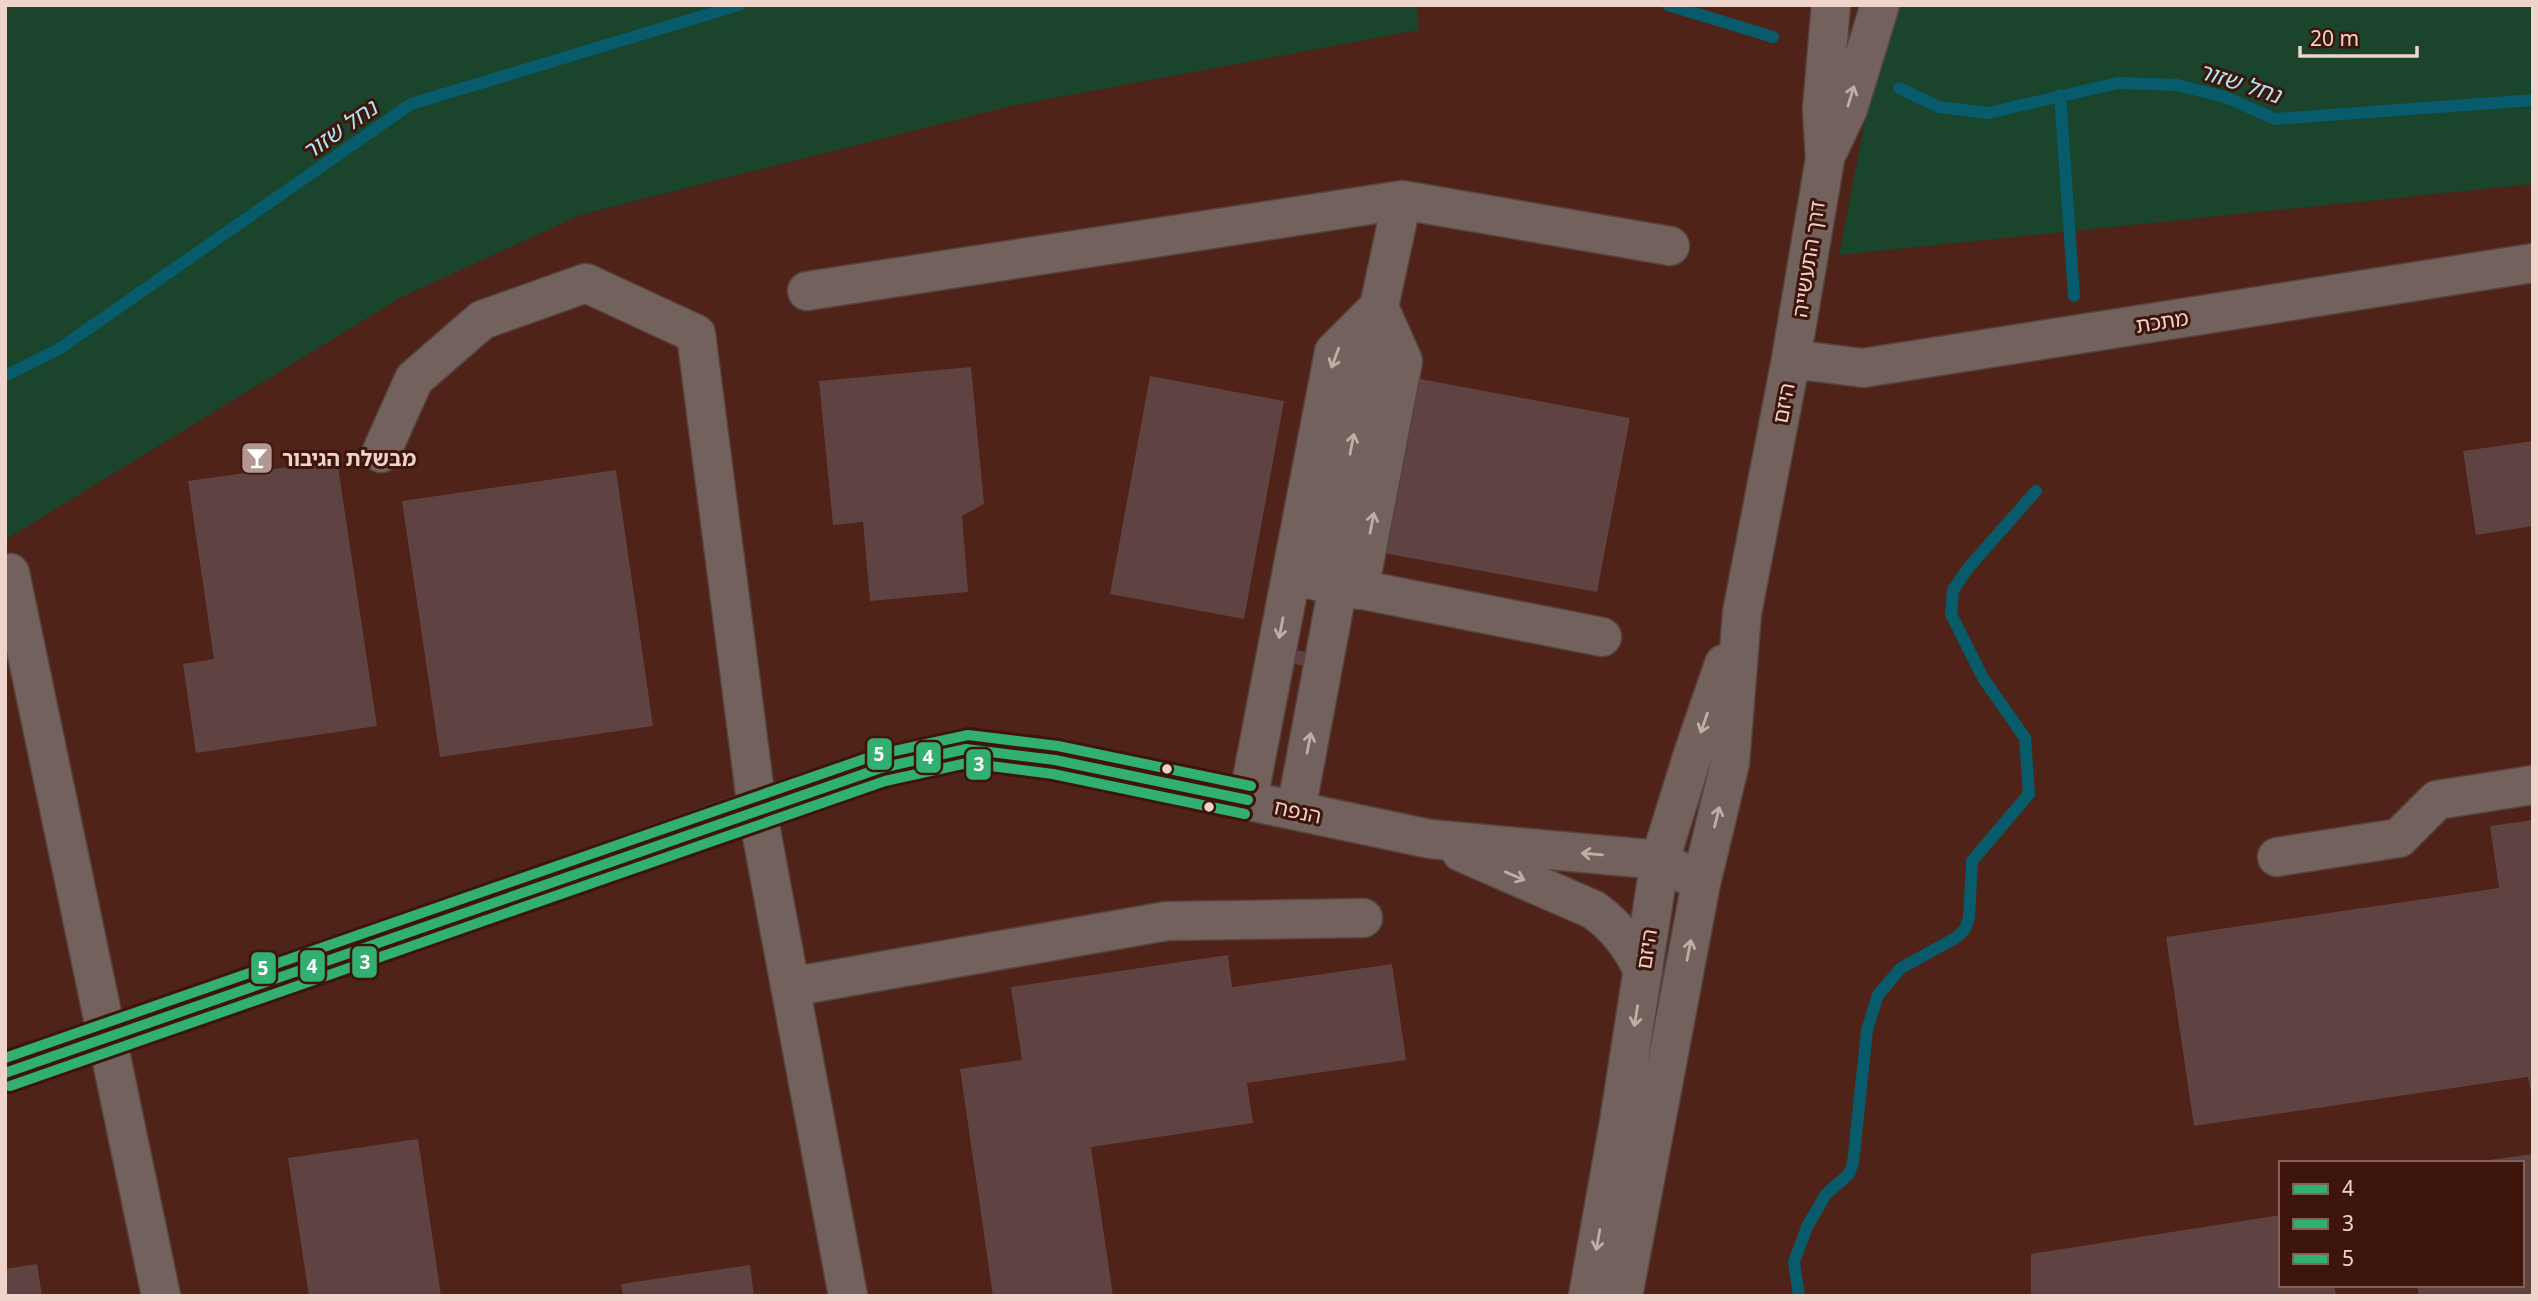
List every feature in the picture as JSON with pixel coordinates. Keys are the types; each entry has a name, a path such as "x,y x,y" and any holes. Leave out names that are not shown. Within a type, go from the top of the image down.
{"street":[{"name":"דרך התעשייה","path":"1791,359 1825,159 1822,109 1831,5"},
{"name":"דרך התעשייה","path":"1825,159 1847,109 1880,5"},
{"path":"807,291 1402,200 1670,246"},
{"path":"1296,810 1329,584 1334,352 1378,307 1402,200"},
{"name":"מתכת","path":"1791,359 1863,368 2533,263"},
{"path":"382,453 414,379 482,320 586,283 696,334 757,809 848,1296"},
{"path":"1248,800 1329,584 1402,361 1378,307"},
{"name":"היזם","path":"1623,1296 1701,883 1730,763 1742,612 1791,359"},
{"path":"10,573 161,1296"},
{"path":"1329,584 1602,637"},
{"name":"היזם","path":"1588,1296 1660,860 1742,612"},
{"name":"הנפח","path":"5,1073 757,809 881,768 966,749 1055,760 1430,839 1660,860 1701,883"},
{"path":"2277,857 2399,838 2437,800 2533,786"},
{"name":"הנפח","path":"1430,839 1594,910 1611,923 1632,947 1643,971"},
{"path":"790,987 1167,921 1363,918"}],"shaded area":[{"path":"1369,5 2533,5 2533,1296 5,1296 5,234"}],"green space":[{"path":"5,5 1417,5 1419,30 1011,106 580,215 400,298 5,540"},
{"path":"1887,5 2533,5 2533,184 1839,255"}],"building":[{"path":"971,367 984,504 962,516 968,592 870,601 863,522 833,525 819,381"},
{"path":"1150,376 1284,401 1244,619 1110,594"},
{"path":"1415,378 1630,418 1597,592 1383,553"},
{"path":"2533,441 2533,526 2476,535 2463,451"},
{"path":"337,460 377,726 196,753 183,664 214,659 188,481"},
{"path":"616,470 653,726 440,757 402,501"},
{"path":"1296,650 1307,652 1305,666 1294,664"},
{"path":"2533,820 2533,1102 2528,1077 2194,1126 2166,937 2499,888 2490,826"},
{"path":"1228,955 1232,987 1392,964 1406,1060 1247,1083 1253,1123 1091,1147 1113,1296 993,1296 960,1069 1022,1060 1011,987"},
{"path":"418,1139 441,1296 309,1296 288,1158"},
{"path":"2533,1154 2533,1296 2419,1296 2417,1287 2524,1287 2524,1161 2482,1161"},
{"path":"2279,1215 2279,1287 2334,1287 2336,1296 2031,1296 2031,1254"},
{"path":"37,1264 42,1296 5,1296 5,1269"},
{"path":"750,1265 754,1296 623,1296 621,1284"}],"waterway":[{"name":"נחל שזור","path":"5,376 59,349 411,104 739,5"},
{"name":"נחל שזור","path":"1668,5 1773,37"},
{"name":"נחל שזור","path":"1899,88 1939,107 1988,113 2118,83 2177,85 2225,97 2275,119 2533,100"},
{"path":"2060,95 2074,296"},
{"path":"1799,1296 1794,1262 1807,1227 1826,1194 1849,1174 1853,1163 1867,1030 1878,995 1901,968 1957,937 1965,929 1969,918 1972,861 2029,794 2025,738 1983,678 1951,614 1953,590 1969,567 2036,491"}],"transit line":[{"name":"5","path":"5,1058 876,755 968,735 1058,746 1251,786"},
{"name":"4","path":"5,1073 881,768 966,749 1055,760 1248,800"},
{"name":"3","path":"10,1086 885,781 967,763 1053,774 1245,814"}],"place":[{"name":"מבשלת הגיבור","path":"257,458"}]}
